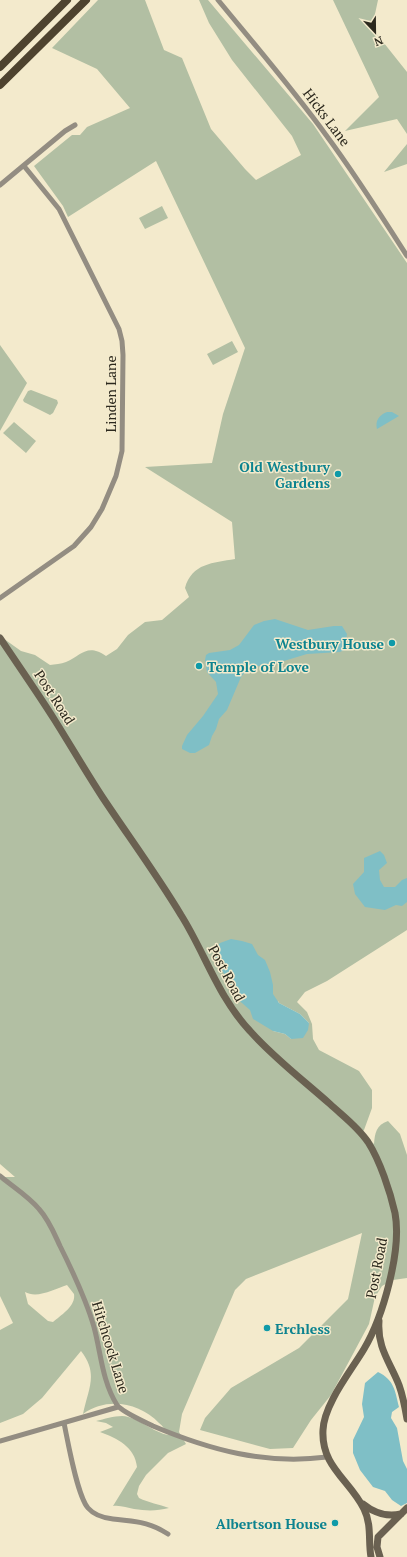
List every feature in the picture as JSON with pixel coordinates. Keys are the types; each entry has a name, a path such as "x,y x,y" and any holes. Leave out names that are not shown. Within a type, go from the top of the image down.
{"main road":[{"path":"0,67 68,0"},
{"path":"0,85 86,0"},
{"name":"Post Road","path":"0,638 39,696 103,799 183,917 218,987 236,1015 250,1032 276,1057 355,1126 371,1148 391,1199 395,1215 395,1252 380,1313 366,1346 330,1404 325,1415 323,1426 323,1436 327,1457 332,1467 360,1502 366,1513 369,1524 371,1557"},
{"name":"Post Road","path":"380,1313 380,1346 399,1385 407,1419"},
{"path":"366,1346 373,1342 380,1346"},
{"path":"360,1502 368,1508 381,1514 401,1514"},
{"path":"380,1557 377,1547 378,1537 407,1508"}],"street":[{"name":"Hicks Lane","path":"218,0 262,51 325,133 374,204 407,256"},
{"path":"0,185 65,131 76,125"},
{"name":"Linden Lane","path":"0,598 65,553 74,546 86,532 102,509 116,476 122,451 123,355 119,329 59,209 24,166"},
{"name":"Hitchcock Lane","path":"0,1176 34,1203 50,1224 68,1261 89,1312 105,1376 118,1407 143,1421 164,1430 222,1451 271,1459 307,1460 327,1457"},
{"path":"0,1441 118,1407"},
{"path":"64,1423 81,1494 89,1509 106,1518 149,1523 168,1534"}],"green space":[{"path":"98,0 145,0 164,50 182,58 211,129 256,180 301,155 292,136 232,60 209,23 199,0 208,0 313,124 407,263 407,930 327,981 305,992 297,1002 307,1012 312,1024 313,1039 319,1050 359,1071 372,1090 372,1108 362,1132 374,1144 377,1130 381,1125 388,1121 400,1134 407,1155 407,1278 393,1280 382,1286 375,1297 369,1324 331,1395 311,1420 293,1448 270,1449 200,1430 205,1418 231,1388 299,1348 348,1299 362,1233 246,1279 235,1290 182,1414 179,1432 186,1444 168,1453 146,1475 139,1486 137,1494 139,1498 169,1508 156,1510 143,1510 113,1506 137,1467 136,1460 129,1449 119,1440 100,1432 113,1427 106,1423 96,1421 116,1416 128,1417 163,1434 169,1435 151,1416 132,1406 122,1404 102,1405 83,1414 91,1382 91,1374 90,1367 81,1351 42,1398 23,1414 0,1423 0,1330 13,1323 0,1296 0,1177 15,1177 0,1164 0,636 21,651 35,655 50,665 66,662 89,650 94,650 106,656 117,649 128,635 145,622 162,620 189,597 185,588 188,580 198,569 211,563 235,559 232,522 145,467 212,463 223,414 245,348 156,161 68,217 63,206 34,166 72,135 80,135 87,127 130,108 97,69 52,48","holes":["278,1001 279,1003 300,1014 309,1023 291,1039 285,1034 273,1031","67,1285 74,1294 73,1302 67,1310 53,1322 48,1321 28,1304 25,1292 30,1294 40,1294"]},
{"path":"333,0 378,0 372,28 407,72 407,134 397,119 345,131 379,97"},
{"path":"407,144 407,164 384,172"},
{"path":"162,206 168,218 145,229 139,218"},
{"path":"232,341 238,352 213,365 207,354"},
{"path":"0,345 27,383 0,431"},
{"path":"31,390 57,400 58,403 53,413 50,415 24,402 23,400 28,391"},
{"path":"14,422 36,441 26,453 3,433"}],"water":[{"path":"387,412 392,412 399,416 377,429 378,419"},
{"path":"275,619 308,630 342,626 347,634 346,641 350,644 348,648 340,652 307,654 274,664 253,667 247,670 241,677 227,710 219,719 209,745 195,753 190,753 182,749 187,735 203,716 218,694 216,682 207,672 205,660 206,655 209,653 230,650 239,645 254,625"},
{"path":"380,851 384,855 387,863 379,870 380,880 384,887 395,887 402,880 407,878 407,902 402,906 396,905 385,910 365,907 355,894 353,884 364,872 364,858"},
{"path":"231,939 252,944 258,955 265,960 270,972 273,985 273,994 279,1003 300,1014 309,1023 308,1030 303,1038 291,1039 285,1034 273,1031 253,1019 250,1010 234,996 230,982 218,965 215,956 215,949 220,943"},
{"path":"378,1372 391,1382 399,1407 392,1412 391,1418 397,1428 403,1461 407,1469 407,1503 401,1506 392,1500 385,1491 373,1487 360,1470 353,1453 353,1440 364,1417 362,1404 365,1383"}],"place":[{"name":"Old Westbury Gardens","path":"338,474"},
{"name":"Westbury House","path":"392,643"},
{"name":"Temple of Love","path":"199,666"},
{"name":"Erchless","path":"267,1328"},
{"name":"Albertson House","path":"335,1523"}]}
